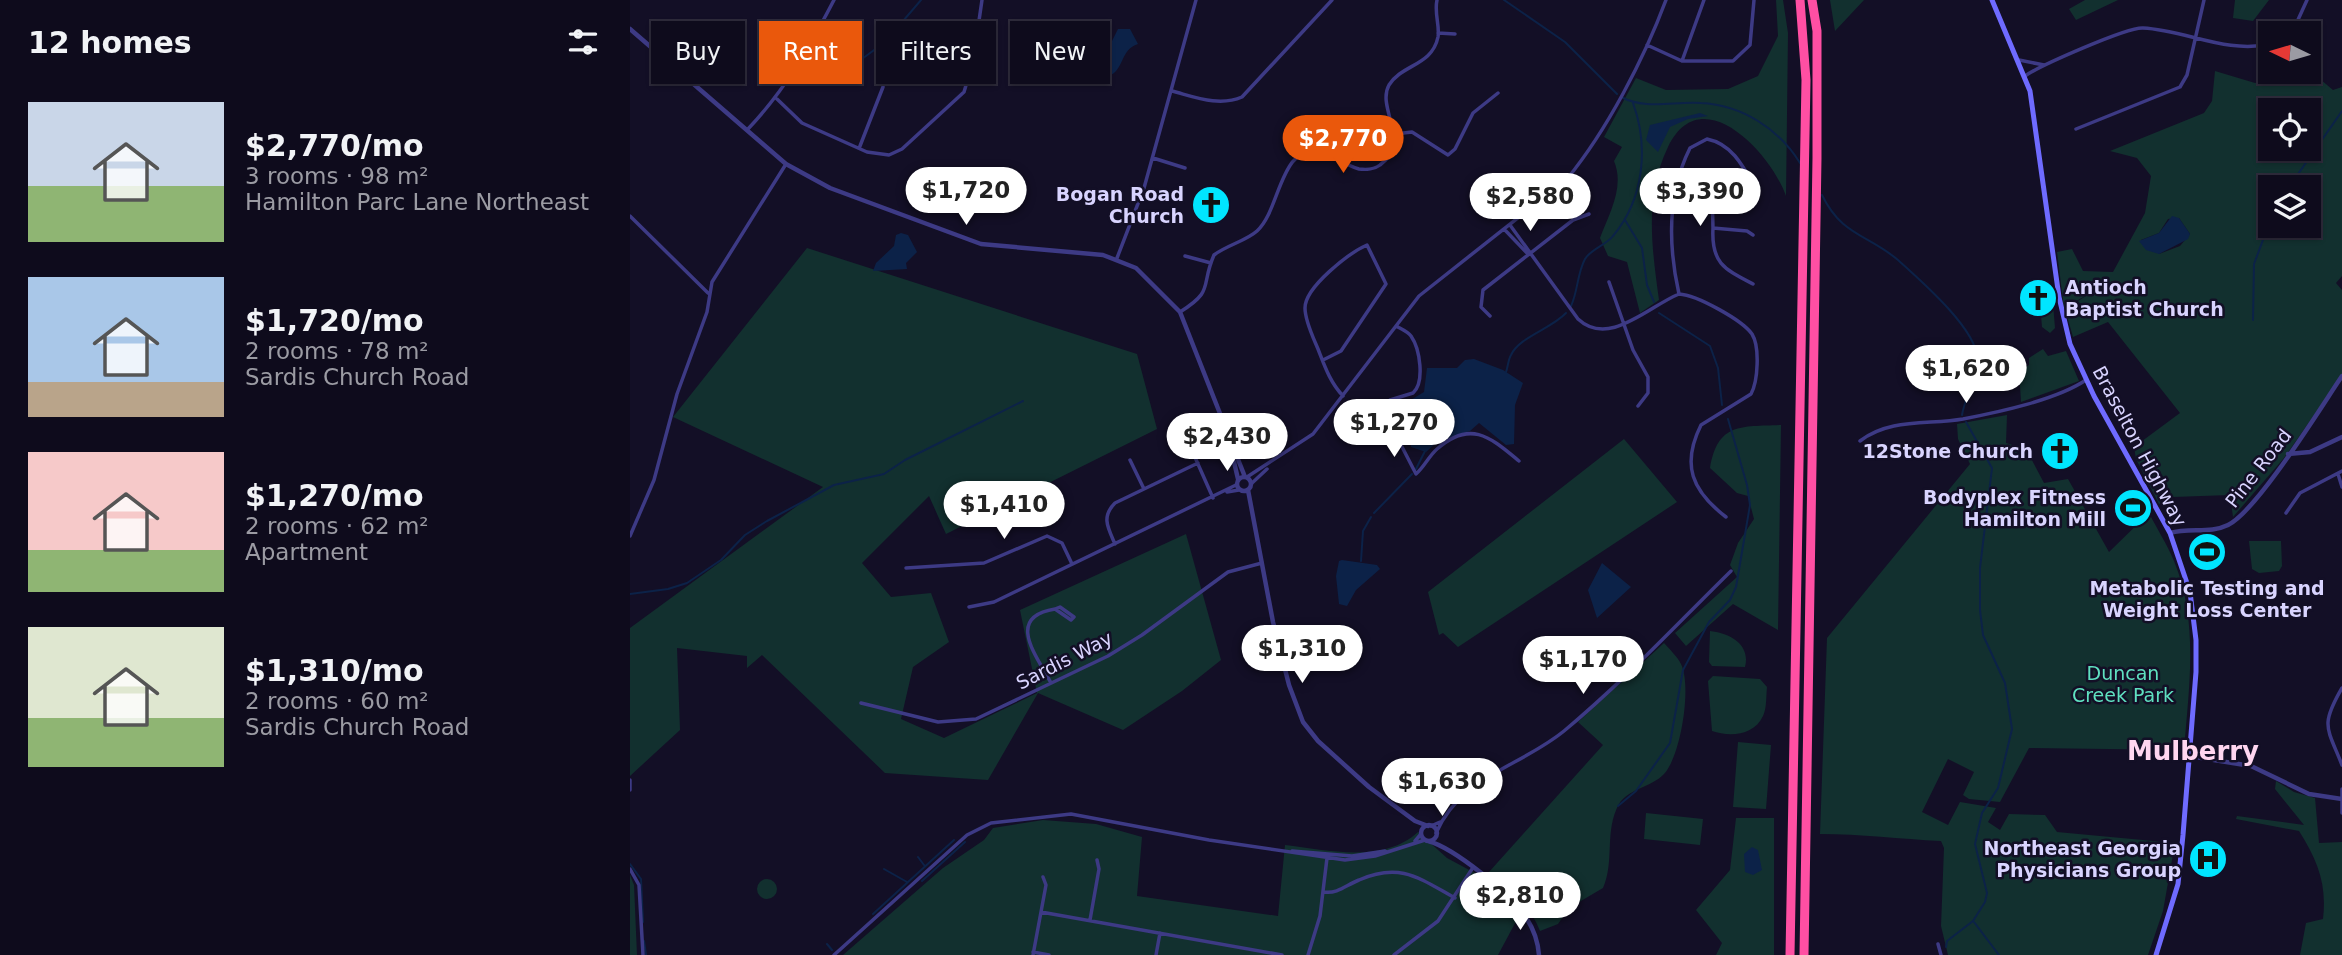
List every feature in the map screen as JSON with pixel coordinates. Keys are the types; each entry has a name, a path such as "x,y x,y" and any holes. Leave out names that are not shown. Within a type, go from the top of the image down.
{"highway":[{"path":"1790,955 1806,80 1800,0"},
{"path":"1804,955 1817,158 1816,31 1812,0"}],"main road":[{"name":"Braselton Highway","path":"1992,0 2025,76 2035,120 2062,315 2086,380 2169,533 2184,570 2194,615 2196,672 2178,884 2157,955"}],"street":[{"path":"748,129 777,99 799,68 834,0"},
{"path":"979,21 982,0"},
{"path":"1117,258 1153,158 1196,0"},
{"path":"1172,91 1214,102 1233,101 1242,97 1332,0"},
{"path":"1180,312 1200,299 1206,289 1214,255 1224,247 1257,231 1297,156 1313,149 1321,150 1358,169 1377,167 1389,158 1395,134 1387,99 1389,86 1399,75 1422,63 1433,49 1438,33 1437,0"},
{"path":"969,607 994,602 1219,495 1251,484 1271,465 1313,434 1396,326 1433,283 1567,179 1583,160 1647,45 1666,0"},
{"path":"1682,61 1704,0"},
{"path":"1647,45 1682,61 1733,61 1739,58 1752,40 1754,0"},
{"path":"2076,129 2180,87 2186,80 2204,0"},
{"path":"2297,21 2307,0"},
{"path":"2025,76 2044,65 2138,27 2246,48 2258,46"},
{"path":"630,29 786,164 830,188 955,237 991,246 1117,258 1136,268 1180,312 1230,444 1251,484"},
{"path":"1438,33 1455,34"},
{"path":"2019,60 2044,65"},
{"path":"777,99 802,122 876,154 889,155 902,149 964,92 966,84"},
{"path":"860,146 883,87"},
{"path":"1395,134 1412,132 1448,155 1455,149 1473,113 1498,93"},
{"path":"1679,294 1670,223 1690,148 1707,139 1723,145 1739,160 1754,186"},
{"path":"1153,158 1185,168"},
{"path":"630,536 652,485 677,394 707,313 708,293 723,261 786,164"},
{"path":"1681,176 1698,181 1707,188 1712,198 1712,245 1721,265 1753,284"},
{"path":"1490,316 1481,307 1483,290 1573,220 1589,214"},
{"path":"630,216 708,293"},
{"path":"1510,225 1528,254"},
{"path":"1713,228 1747,230 1754,235"},
{"path":"1504,229 1528,254 1585,326 1597,330 1624,322 1644,315 1679,294 1706,302 1747,328 1755,342 1755,380 1751,394 1700,425 1690,462 1691,478 1726,517"},
{"path":"1322,360 1341,351 1386,284 1367,245 1347,256 1307,298 1306,316 1322,360 1332,384 1343,396"},
{"path":"1185,256 1211,263"},
{"path":"1609,282 1637,360 1648,377 1648,393 1638,406"},
{"path":"1396,326 1411,337 1416,346 1419,380 1413,393 1390,400 1384,410 1416,474 1437,449 1474,433 1494,440 1519,461"},
{"name":"Pine Road","path":"2169,533 2182,529 2216,529 2237,519 2249,509 2342,376"},
{"path":"1860,441 1873,431 1907,424 1961,419 2011,407 2086,380"},
{"path":"2288,454 2310,452 2342,437"},
{"path":"1230,444 1241,489 1252,513 1283,664 1303,722 1318,741 1344,765 1415,821 1429,826 1441,846"},
{"path":"1190,446 1213,498"},
{"path":"1130,460 1144,489"},
{"path":"1115,544 1106,522 1109,509 1198,463"},
{"path":"1238,479 1271,465"},
{"path":"2286,513 2300,494 2340,473 2342,487"},
{"path":"906,568 984,563 1047,536 1062,543 1072,564"},
{"name":"Sardis Way","path":"861,703 939,722 976,719 1108,656 1142,635 1218,577 1262,563"},
{"path":"834,955 961,840 986,824 1078,815 1283,851 1360,859 1427,841 1436,835 1442,821 1470,786 1566,729 1731,570"},
{"path":"1051,683 1027,631 1029,621 1038,612 1060,607 1074,617 1071,620 1055,609"},
{"path":"2342,688 2327,717 2326,727 2342,765"},
{"path":"2189,756 2251,766 2309,794 2341,799"},
{"path":"630,780 630,788"},
{"path":"2342,789 2342,813"},
{"path":"1415,821 1427,841 1441,846 1515,903 1526,916 1538,942 1539,955"},
{"path":"1410,844 1429,826 1442,821"},
{"path":"1308,955 1324,892 1328,856"},
{"path":"1090,920 1099,869 1097,860"},
{"path":"630,869 639,885 643,955"},
{"path":"1394,955 1438,921 1472,869"},
{"path":"1324,892 1335,892 1362,878 1397,871 1408,872 1455,898"},
{"path":"1043,877 1046,885 1033,954 1049,955"},
{"path":"1041,912 1282,955"},
{"path":"1156,955 1160,933"},
{"path":"1938,944 1941,955"},
{"path":"1244,955 1245,948"}],"green space":[{"path":"1776,0 1783,0 1788,33 1786,196 1766,160 1751,143 1734,130 1716,121 1698,119 1682,128 1668,147 1655,185 1652,242 1659,300 1640,313 1627,262 1608,256 1600,238 1617,190 1614,161 1622,147 1604,137 1636,78 1666,90 1728,89 1758,76 1778,36"},
{"path":"1830,0 1864,0 1835,31"},
{"path":"2085,0 2118,0 2076,20 2069,9"},
{"path":"2235,0 2269,0 2253,21 2233,18"},
{"path":"2215,71 2255,83 2321,84 2321,80 2333,90 2342,87 2342,276 2336,283 2342,290 2342,375 2284,458 2233,517 2230,495 2173,497 2159,504 2136,459 2134,447 2180,413 2108,322 2073,337 2065,309 2094,291 2064,308 2057,252 2072,249 2083,271 2113,272 2145,213 2151,176 2137,158 2110,151 2204,113 2212,101","holes":["2179,218 2190,234 2180,246 2159,254 2141,240 2159,233 2168,219"]},
{"path":"807,248 1137,354 1157,429 946,534 929,496 862,563 891,597 931,593 949,642 913,667 901,719 944,738 1037,693 1020,610 1186,534 1221,660 1182,691 1123,730 1038,693 988,780 885,773 762,655 747,668 747,656 677,648 680,730 630,776 630,628 823,487 673,417"},
{"path":"2040,304 2053,304 2055,328 2050,333 2042,327"},
{"path":"2043,349 2048,356 2066,351 2079,381 2021,402 2019,370 2029,365 2029,358"},
{"name":"Duncan Creek Park","path":"2007,415 2006,443 2026,449 2044,483 2068,479 2109,552 2149,513 2165,543 2182,584 2187,607 2190,678 2184,750 2029,748 2000,802 1969,799 1963,795 1974,772 1948,759 1922,812 1948,825 1960,802 1996,808 1988,822 2000,830 2009,814 2045,815 2057,832 2175,843 2163,911 2148,955 1948,955 1941,926 1944,848 1941,841 1820,834 1827,638 1970,464 1958,439 1957,424"},
{"path":"1781,425 1778,630 1733,604 1686,646 1675,633 1737,577 1730,565 1738,543 1754,519 1748,496 1737,493 1710,468 1714,453 1719,442 1733,430"},
{"path":"1624,439 1677,502 1458,647 1443,633 1439,635 1428,592"},
{"path":"2249,541 2281,541 2282,566 2279,571 2259,573 2252,569"},
{"path":"1710,631 1731,637 1742,646 1746,659 1745,667 1712,666 1709,662"},
{"path":"1664,643 1681,664 1685,688 1680,737 1670,765 1659,778 1628,795 1619,804 1614,814 1607,878 1603,888 1569,908 1558,924 1540,931 1519,898 1489,872 1603,745 1578,722"},
{"path":"1713,676 1760,679 1767,687 1764,713 1754,728 1733,734 1712,731 1708,681"},
{"path":"1738,742 1771,745 1766,809 1733,807"},
{"path":"2276,781 2294,792 2315,798 2319,843 2342,842 2342,955 2300,955 2306,923 2323,919 2324,895 2320,873 2299,831 2236,819 2237,816 2304,825 2275,789"},
{"path":"1646,813 1703,819 1700,845 1644,839"},
{"path":"1736,818 1774,818 1774,955 1716,955 1722,943 1696,910 1730,870"},
{"path":"1043,820 1096,824 1142,837 1137,896 1278,916 1285,845 1337,852 1372,851 1404,842 1418,832 1447,858 1486,879 1520,914 1498,955 843,955 943,868 984,840 993,828"},
{"path":"630,875 634,885 637,955 630,955"},
{"path":"767,879 774,882 777,889 774,896 767,899 760,896 757,889 760,882"}],"water":[{"path":"1118,29 1130,29 1138,44 1128,51 1117,70 1110,75 1110,45"},
{"path":"1700,113 1708,116 1688,119 1670,127 1658,152 1646,140 1650,125"},
{"path":"2172,216 2179,218 2190,234 2188,239 2159,254 2146,250 2139,241 2159,233"},
{"path":"896,235 908,235 917,252 906,263 907,269 873,271 876,263 894,246"},
{"path":"1474,359 1503,370 1523,383 1515,405 1514,444 1506,445 1479,423 1470,431 1437,442 1426,452 1411,447 1411,435 1397,419 1395,404 1409,401 1424,392 1427,368 1457,368 1465,360"},
{"path":"1339,561 1377,565 1380,569 1356,590 1347,606 1339,604 1336,576"},
{"path":"1602,563 1631,587 1597,618 1588,590"},
{"path":"1752,847 1758,850 1762,870 1753,875 1745,872 1744,854"}],"waterway":[{"path":"862,59 885,42 921,0"},
{"path":"1504,0 1565,42 1617,94"},
{"path":"1621,97 1640,103 1701,103 1731,108 1770,130 1800,163"},
{"path":"1571,306 1585,259 1613,236 1631,206 1637,189 1642,155 1633,103"},
{"path":"2297,175 2342,111"},
{"path":"1822,195 1838,219 1898,260 1945,305 1968,333 1977,358 1962,415"},
{"path":"1625,220 1642,248 1647,285 1654,302"},
{"path":"2253,320 2254,264 2264,238"},
{"path":"1506,372 1510,357 1521,343 1566,313"},
{"path":"1659,313 1710,346 1718,368 1722,405"},
{"path":"630,594 668,589 687,583 721,560 745,535 767,521 834,485 884,474 905,460 1023,401"},
{"path":"1618,806 1636,791 1670,743 1683,670 1709,622 1730,600 1736,587 1750,505 1728,419"},
{"path":"1946,947 1947,941 1973,921 1985,902 1987,893 1975,844 1982,813 1998,788 2012,729 2005,683 1983,635 1980,610 1980,568 1992,468 1966,422"},
{"path":"1416,469 1425,451"},
{"path":"1374,513 1412,474"},
{"path":"1361,561 1363,531 1371,517"},
{"path":"873,914 954,840"},
{"path":"922,881 965,842"},
{"path":"918,857 924,865"},
{"path":"630,864 641,879 643,922"},
{"path":"884,869 907,882"},
{"path":"1974,922 1999,955"},
{"path":"644,941 646,955"},
{"path":"827,944 832,950"}],"place":[{"name":"Bogan Road Church","path":"1211,205"},
{"name":"Antioch Baptist Church","path":"2038,298"},
{"name":"12Stone Church","path":"2060,451"},
{"name":"Bodyplex Fitness Hamilton Mill","path":"2133,508"},
{"name":"Metabolic Testing and Weight Loss Center","path":"2207,552"},
{"name":"Northeast Georgia Physicians Group","path":"2208,859"}],"district":[{"name":"Mulberry","path":"2193,751"}]}
